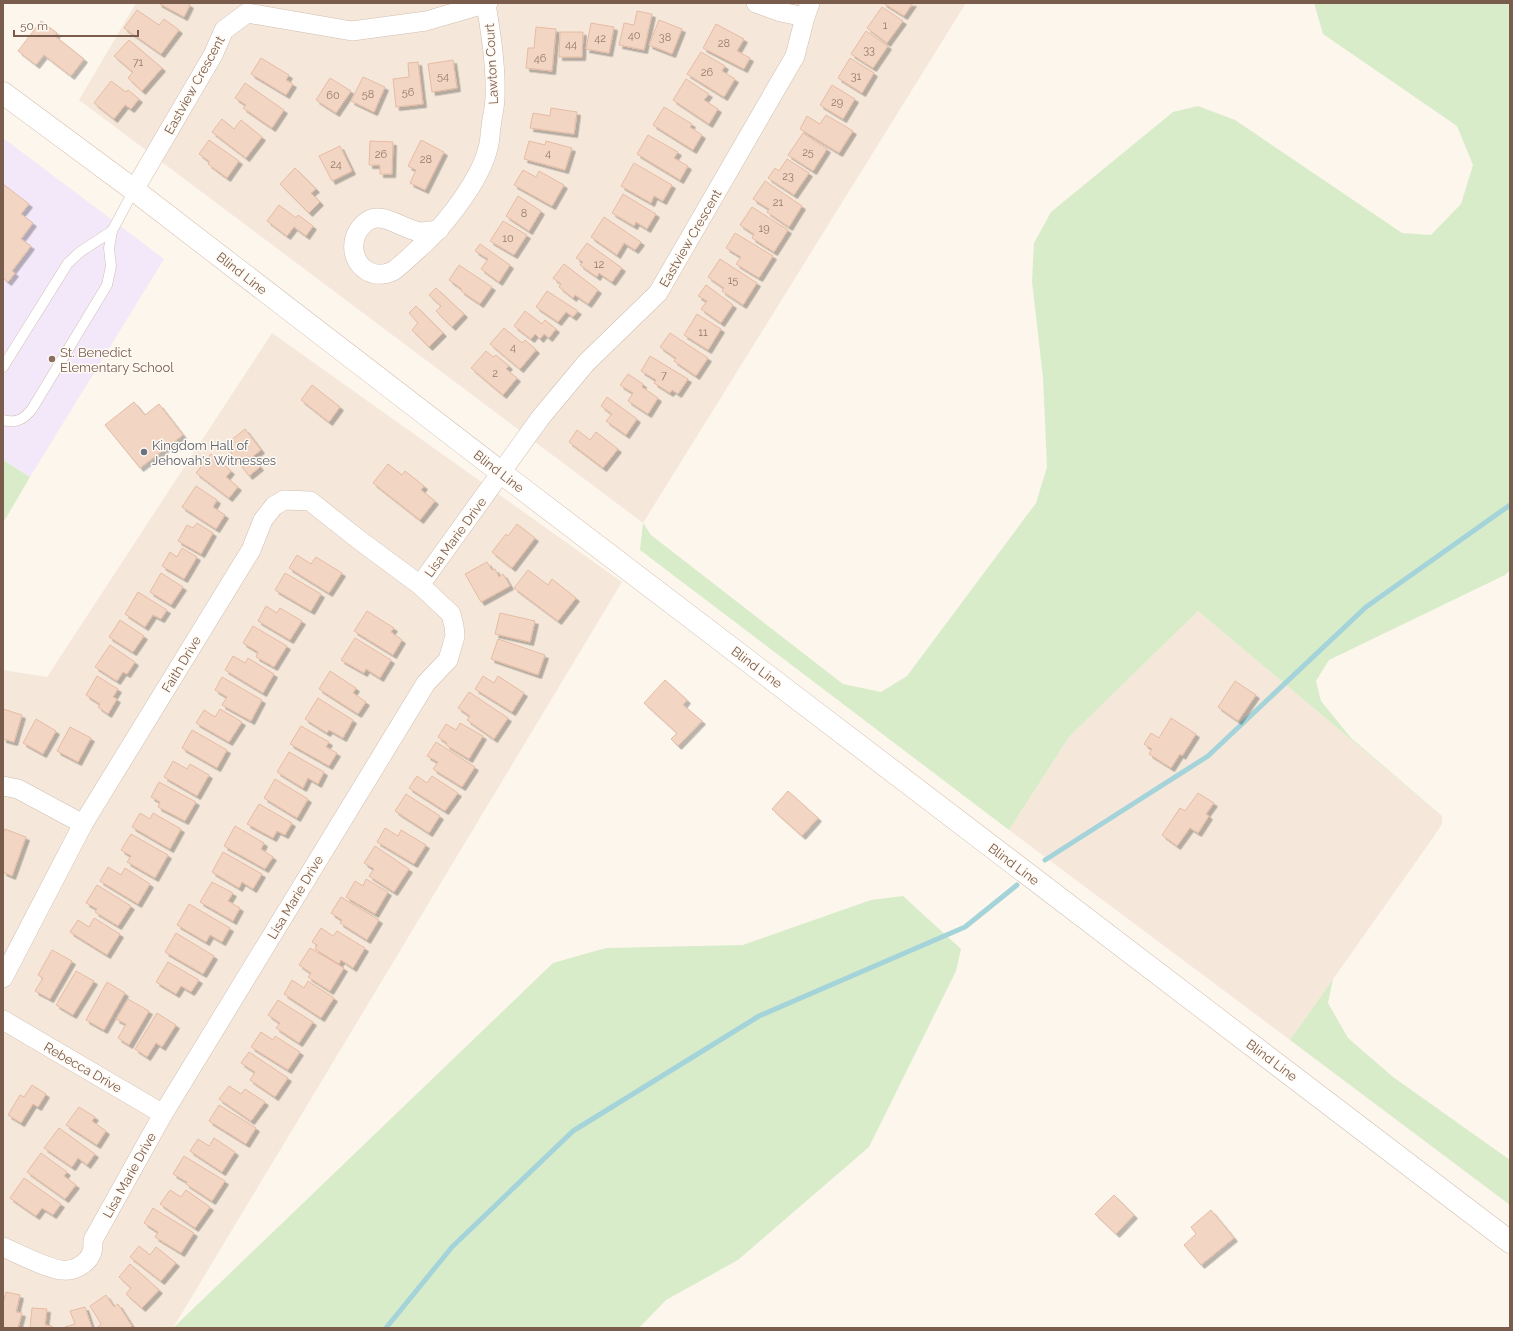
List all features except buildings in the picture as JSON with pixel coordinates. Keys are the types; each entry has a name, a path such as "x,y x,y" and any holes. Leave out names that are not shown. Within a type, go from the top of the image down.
{"street":[{"name":"Eastview Crescent","path":"134,190 213,55 224,30 247,13 352,31 426,21 487,3"},
{"name":"Lawton Court","path":"439,230 476,179 488,148 495,98 492,39 487,3"},
{"name":"Eastview Crescent","path":"501,472 541,416 586,363 658,293 795,56 808,10 781,12 756,3"},
{"name":"Blind Line","path":"3,93 134,190 1510,1242"},
{"name":"Lisa Marie Drive","path":"3,1247 62,1270 72,1269 87,1262 92,1252 93,1240 163,1114 426,683 448,660 455,636 454,626 450,614 420,585 501,472"},
{"name":"Faith Drive","path":"3,978 83,824 250,550 263,520 274,506 284,500 310,500 358,539 420,585"},
{"path":"3,786 18,789 83,824"},
{"name":"Rebecca Drive","path":"3,1020 163,1114"}],"lane":[{"path":"3,420 12,422 26,417 107,285 110,271 109,248 112,231 134,190"},
{"path":"3,367 68,263 86,248 112,231"}],"shaded area":[{"path":"136,3 966,3 643,523 79,100"},
{"name":"St. Benedict Elementary School","path":"3,138 164,259 30,477 3,460"},
{"path":"272,333 622,582 173,1328 3,1328 3,670 47,677"},
{"path":"1198,611 1442,816 1442,824 1430,842 1290,1040 1009,830 1069,737"}],"green space":[{"path":"1314,3 1510,3 1510,570 1505,575 1329,660 1316,681 1321,701 1351,738 1442,816 1198,611 1069,737 1009,830 640,550 643,523 651,535 843,684 881,692 907,676 1036,503 1047,467 1043,378 1032,281 1034,243 1051,212 1173,112 1198,106 1235,120 1402,233 1431,235 1461,204 1473,165 1457,126 1323,34"},
{"path":"3,460 30,477 3,523"},
{"path":"903,896 961,949 956,971 869,1147 738,1260 666,1300 639,1328 173,1328 553,963 606,948 743,945 871,900"},
{"path":"1333,979 1328,1003 1348,1038 1393,1077 1510,1160 1510,1205 1290,1040"}],"waterway":[{"path":"1045,860 1208,756 1366,607 1510,505"},
{"path":"386,1328 452,1247 573,1131 759,1016 965,927 1017,885"}],"place":[{"name":"St. Benedict Elementary School","path":"52,359"},
{"name":"Kingdom Hall of Jehovah's Witnesses","path":"144,452"}]}
